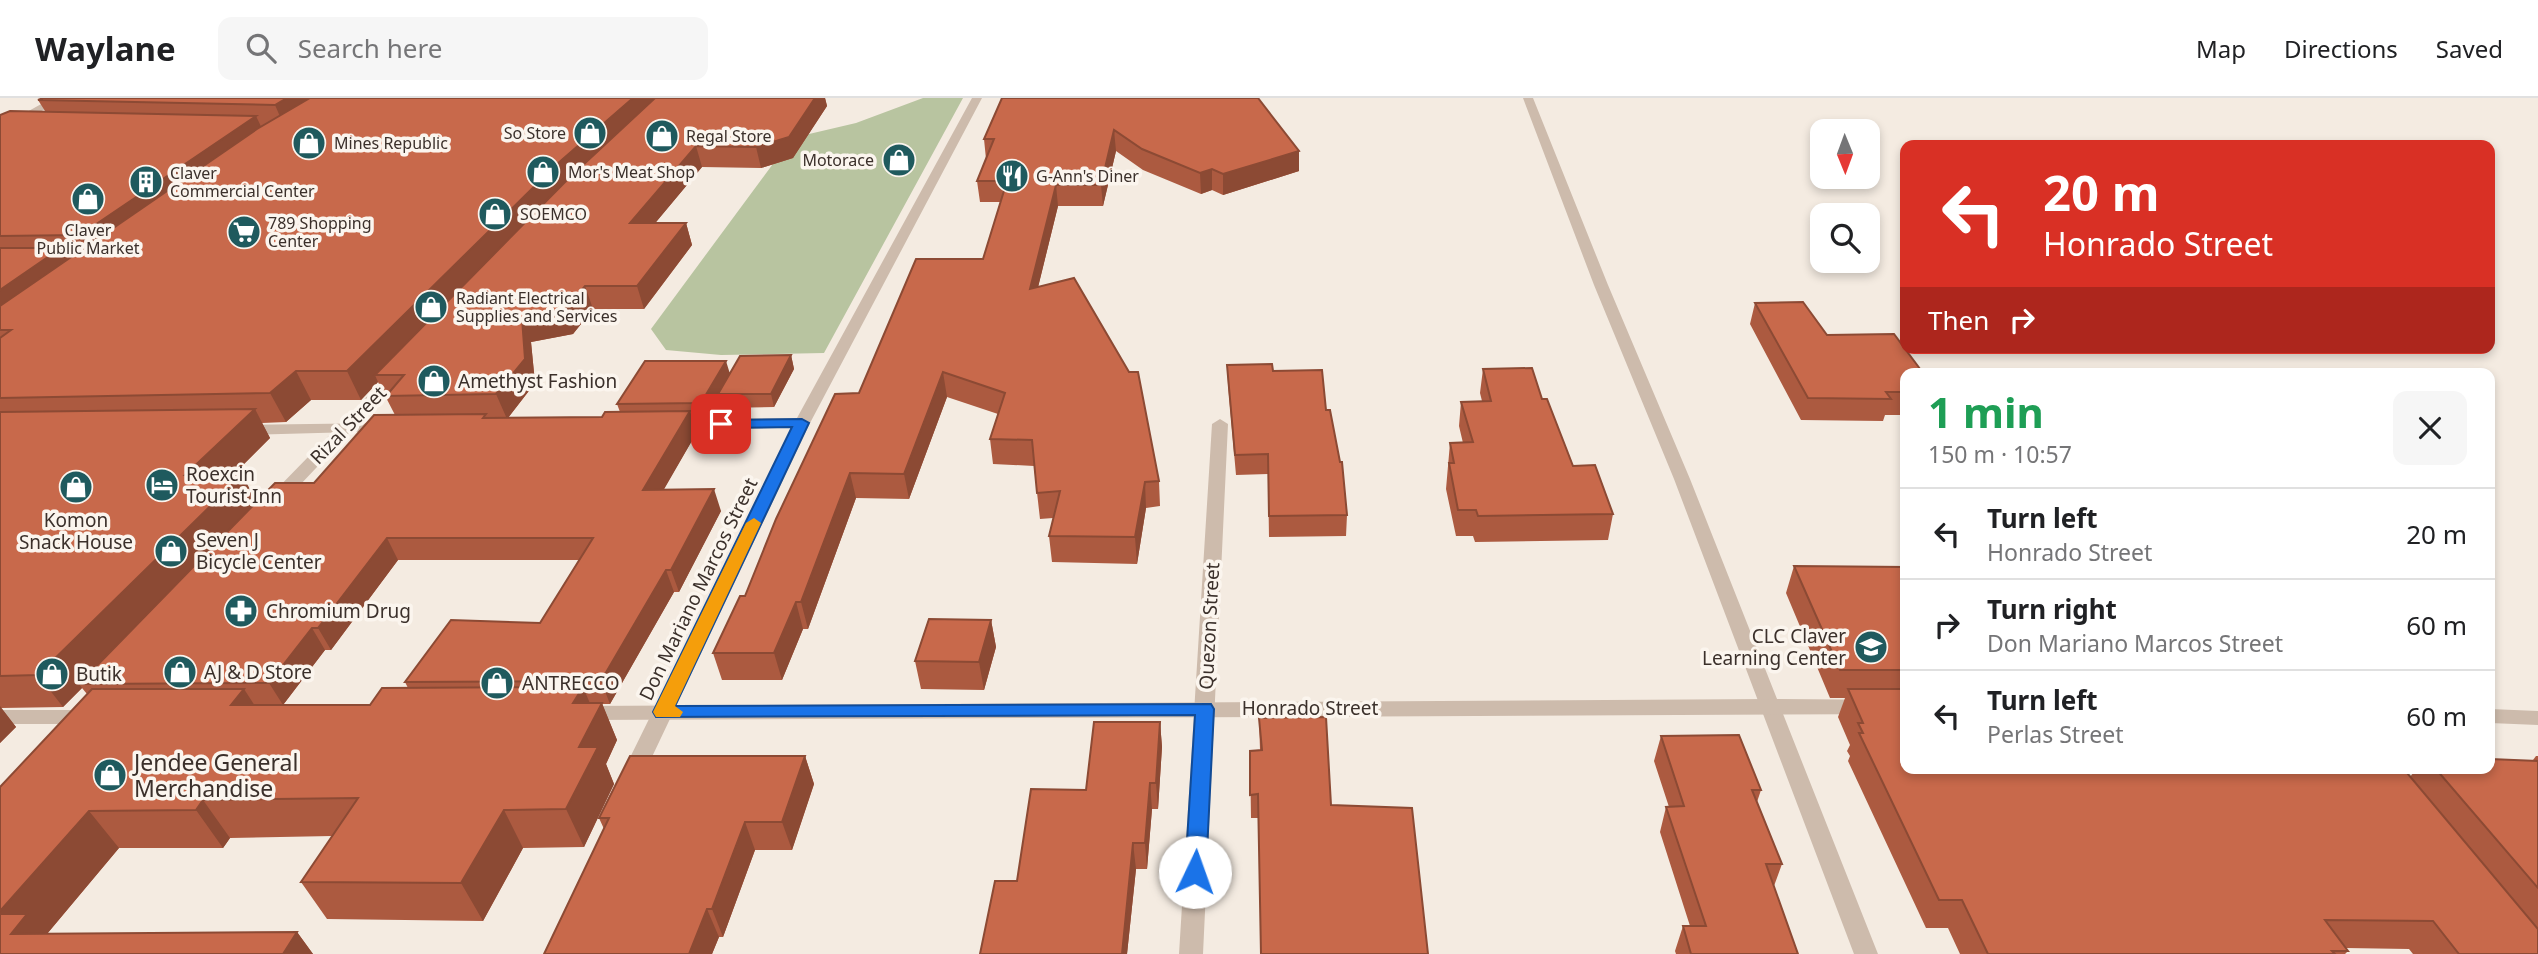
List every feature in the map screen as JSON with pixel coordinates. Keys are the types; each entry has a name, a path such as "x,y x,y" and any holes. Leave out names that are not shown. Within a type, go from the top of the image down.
{"street":[{"path":"3,130 60,98"},
{"name":"Don Mariano Marcos Street","path":"621,797 802,423 977,98"},
{"path":"1528,98 1771,706 1866,954"},
{"path":"3,130 32,129"},
{"name":"Rizal Street","path":"269,508 409,361"},
{"path":"649,425 802,423"},
{"name":"Quezon Street","path":"1191,954 1220,424"},
{"path":"220,430 400,428"},
{"name":"Honrado Street","path":"566,713 1900,707"},
{"path":"0,717 77,714 52,735"},
{"path":"2495,716 2538,718"}],"green space":[{"path":"923,98 963,98 824,353 721,355 666,350 651,329 792,138 856,123"}],"building":[{"path":"287,98 275,105 38,100"},
{"path":"310,98 633,98 556,165 347,371 296,371 270,393 0,398 0,338 11,330 0,330 0,306 257,129"},
{"path":"655,98 815,98 789,137 756,147 696,146 630,223 686,223 637,286 585,286 565,310 522,318 525,359 496,394 386,396 404,375 375,375 569,178"},
{"path":"1002,98 1258,98 1299,151 1223,174 1212,169 1200,173 1142,149 1114,130 1101,185 1056,185 1030,289 1074,278 1129,372 1138,372 1159,481 1145,482 1135,537 1049,536 1060,491 1037,493 1032,440 990,439 1005,393 943,372 904,474 850,473 801,602 796,602 774,653 713,653 740,596 745,596 776,519 835,394 859,393 916,259 983,259 1007,181 977,181 994,139 984,139"},
{"name":"Claver Public Market","path":"10,111 256,116 80,235 0,236 0,115"},
{"path":"0,248 61,248 0,290"},
{"path":"1803,302 1827,335 1894,334 1900,342 1900,354 1909,354 1919,368 1900,368 1900,392 1886,392 1891,399 1808,398 1755,303"},
{"path":"791,355 771,394 718,394 740,356"},
{"path":"645,361 726,361 701,403 617,404"},
{"path":"1272,364 1273,371 1322,370 1326,410 1330,410 1342,462 1347,515 1269,516 1268,454 1235,455 1227,365"},
{"path":"1532,368 1542,399 1547,399 1573,466 1595,465 1613,514 1478,516 1476,510 1458,510 1449,463 1454,463 1450,443 1473,442 1461,402 1491,401 1483,369"},
{"path":"255,409 185,475 242,475 38,675 0,676 0,412"},
{"path":"690,411 643,490 714,489 671,570 666,570 601,681 405,682 451,620 540,623 593,538 387,538 318,628 312,628 269,683 79,684 275,483 314,483 374,415 602,417 605,412"},
{"path":"1794,566 1900,567 1900,670 1840,670"},
{"path":"929,619 991,620 979,662 915,661"},
{"path":"583,687 573,703 602,703 579,747 598,747 566,809 504,810 461,883 301,882 358,798 203,800 196,810 89,811 0,911 0,787 92,689 244,689 231,705 370,705 382,688"},
{"path":"1848,689 1900,689 1900,774 2408,774 2538,929 2538,954 2459,954 2433,921 2325,920 2348,951 2332,951 2335,954 1988,954 1962,900 1939,900 1859,733 1863,733 1858,723 1863,723"},
{"path":"1326,717 1331,805 1412,808 1428,954 1261,954 1258,794 1250,795 1250,751 1262,750 1259,718"},
{"path":"1094,722 1160,722 1156,783 1150,783 1145,843 1133,843 1122,954 980,954 995,881 1017,881 1031,789 1086,790"},
{"path":"1739,735 1761,790 1752,790 1782,864 1766,864 1798,954 1691,954 1683,926 1706,926 1666,807 1684,806 1661,736"},
{"path":"630,756 805,756 782,822 745,822 712,909 707,909 689,954 544,954 609,818 599,818"},
{"path":"2495,759 2538,761 2538,888 2440,774 2495,774"},
{"path":"0,914 27,914 11,934 297,932 283,954 0,954"}],"slow traffic":[{"path":"673,712 662,712 754,523"}],"place":[{"name":"So Store","path":"590,133"},
{"name":"Regal Store","path":"662,136"},
{"name":"Mines Republic","path":"309,143"},
{"name":"Motorace","path":"899,160"},
{"name":"Mor's Meat Shop","path":"543,172"},
{"name":"G-Ann's Diner","path":"1012,176"},
{"name":"Claver Commercial Center","path":"146,182"},
{"name":"Claver Public Market","path":"88,199"},
{"name":"SOEMCO","path":"495,214"},
{"name":"789 Shopping Center","path":"244,232"},
{"name":"Radiant Electrical Supplies and Services","path":"431,307"},
{"name":"Amethyst Fashion","path":"434,381"},
{"name":"Roexcin Tourist Inn","path":"162,485"},
{"name":"Komon Snack House","path":"76,487"},
{"name":"Seven J Bicycle Center","path":"171,551"},
{"name":"Chromium Drug","path":"241,611"},
{"name":"CLC Claver Learning Center","path":"1871,647"},
{"name":"AJ & D Store","path":"180,672"},
{"name":"Butik","path":"52,674"},
{"name":"ANTRECCO","path":"497,683"},
{"name":"Jendee General Merchandise","path":"110,775"}],"route":[{"path":"721,424 802,423 662,712 1205,709 1195,872"}]}
